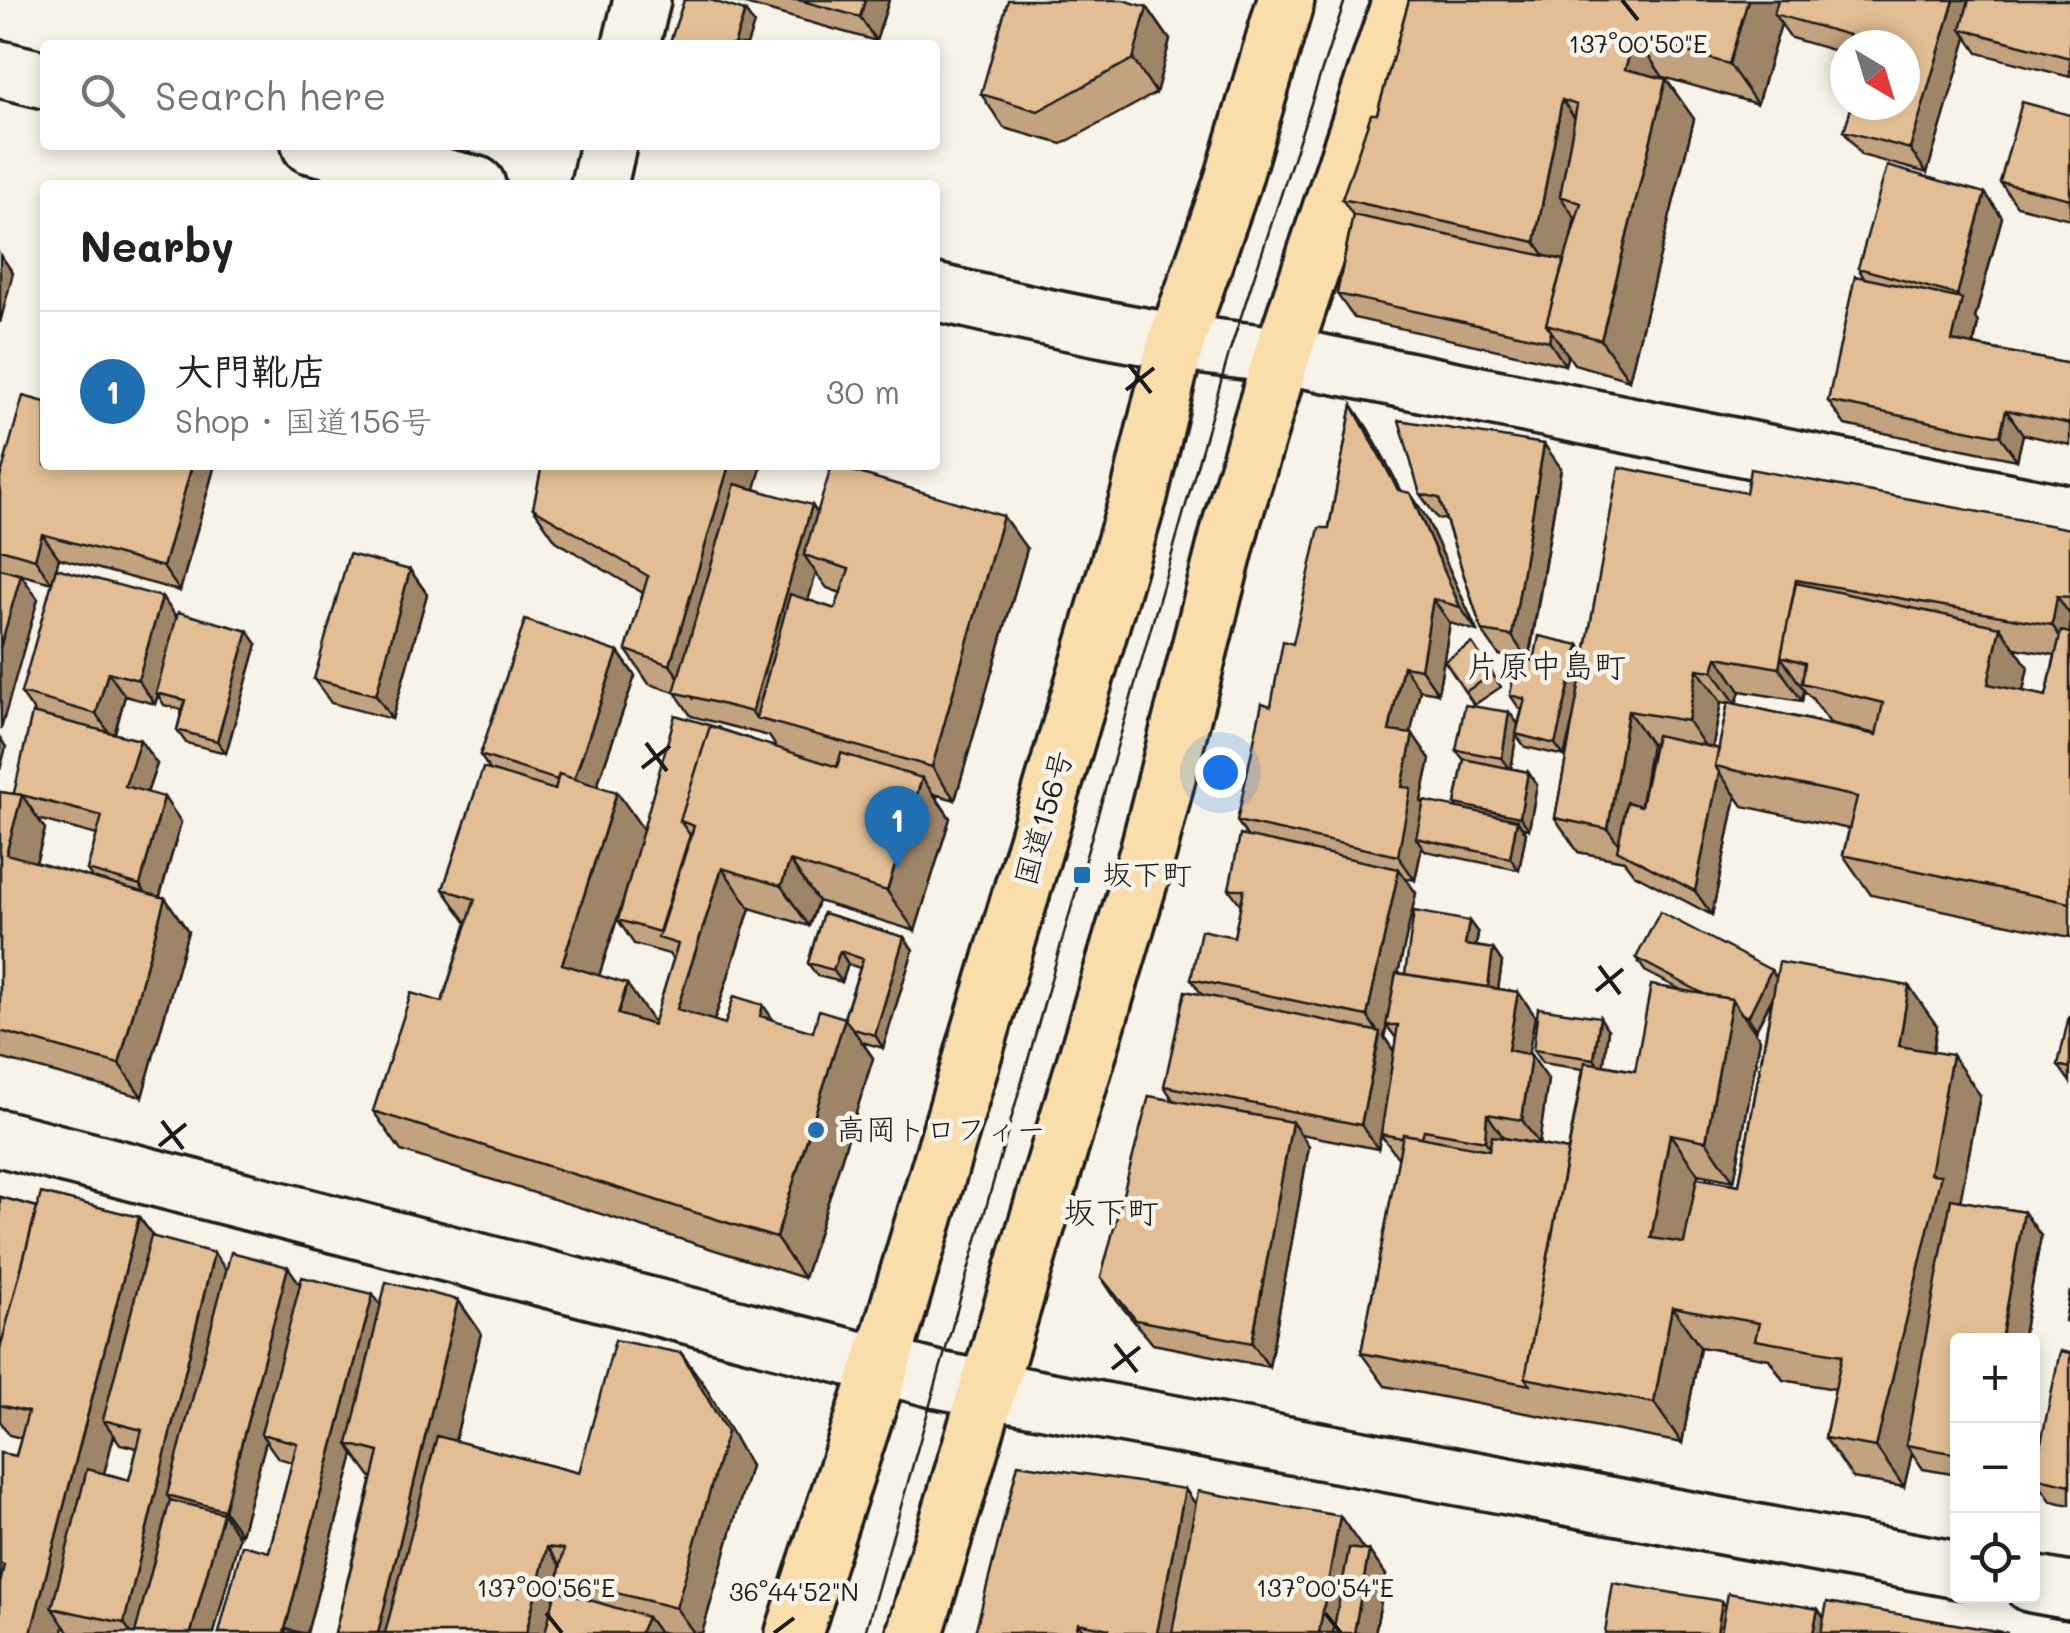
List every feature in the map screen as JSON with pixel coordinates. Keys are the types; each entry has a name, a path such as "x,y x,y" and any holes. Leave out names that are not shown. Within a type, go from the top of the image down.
{"highway":[{"name":"国道156号","path":"794,1633 882,1366 1139,496 1176,342 1232,183 1286,0"},
{"path":"915,1633 1148,852 1232,521 1282,355 1401,0"}],"street":[{"path":"632,40 642,0"},
{"path":"0,69 40,79"},
{"path":"331,150 456,180"},
{"path":"599,180 607,150"},
{"path":"940,293 1061,322 1282,355 2070,514"},
{"path":"0,1138 987,1390 1950,1569"},
{"path":"2040,1585 2070,1591"}],"building":[{"path":"684,0 710,0 745,11 736,40 671,40"},
{"path":"799,0 865,0 860,17"},
{"path":"1008,0 1123,0 1147,7 1133,59 1038,111 981,94"},
{"path":"1409,0 1748,0 1729,64 1635,37 1625,69 1666,79 1601,340 1546,324 1581,203 1560,196 1577,105 1562,100 1535,242 1342,199 1371,114 1377,114"},
{"path":"1778,0 1954,0 1920,115 1920,30 1831,30 1774,14"},
{"path":"1969,0 2070,0 2070,58 1961,29"},
{"path":"2022,102 2070,115 2070,199 2000,182"},
{"path":"1847,120 1919,120 1910,149 1844,131"},
{"path":"1887,166 1985,193 1957,295 1858,268"},
{"path":"1353,215 1564,260 1546,324 1551,331 1549,341 1337,294"},
{"path":"1855,276 1962,299 1952,341 2070,364 2070,424 2006,410 2000,436 1828,401"},
{"path":"23,396 40,401 40,470 191,470 163,567 42,534 35,559 0,549 0,478"},
{"path":"1352,405 1398,490 1410,493 1460,607 1433,599 1421,669 1403,666 1389,731 1413,734 1402,787 1411,788 1398,856 1237,821 1262,703 1271,706 1283,641 1293,644 1319,528 1329,528"},
{"path":"1399,420 1544,444 1512,636 1482,631 1439,498 1420,494"},
{"path":"1619,467 1746,493 1750,469 2070,529 2070,597 2057,596 2052,625 1796,580 1779,668 1717,657 1713,671 1697,669 1688,721 1628,711 1608,829 1555,818"},
{"path":"541,470 728,470 670,665 626,650 648,576 533,508"},
{"path":"830,470 849,470 1003,516 932,767 756,718 790,594 835,609 849,569 804,555"},
{"path":"735,484 812,505 752,712 674,692"},
{"path":"349,554 410,570 376,695 314,679"},
{"path":"56,568 162,597 138,680 108,672 96,714 21,693"},
{"path":"0,569 21,575 0,648"},
{"path":"1796,583 2000,627 1988,684 2046,696 2061,631 2070,633 2070,903 1843,855 1857,797 1715,766 1728,702 1876,735 1883,703 1802,683 1805,663 1781,656"},
{"path":"178,612 248,631 217,741 177,730 185,700 156,693"},
{"path":"525,620 618,652 574,779 559,774 557,780 480,755"},
{"path":"1539,636 1579,645 1555,744 1516,734 1525,699 1510,695 1517,657 1534,661"},
{"path":"1472,643 1493,674 1465,692 1445,661"},
{"path":"1465,705 1509,712 1502,758 1456,750"},
{"path":"32,713 140,740 125,786 164,797 140,885 87,870 102,816 14,793"},
{"path":"675,715 719,728 719,729 710,726 680,821 690,835 659,932 618,920"},
{"path":"710,726 837,767 841,753 922,778 887,891 790,861 781,886 722,868 677,1009 725,1024 734,996 763,1005 760,1016 813,1032 819,1010 845,1018 776,1238 373,1111 411,993 442,1002 475,899 443,889 483,768 555,790 559,774 617,792 562,964 627,984 618,1014 653,1025 678,944 658,938 694,826 680,821"},
{"path":"1656,735 1719,749 1715,766 1719,772 1695,891 1617,850 1627,802 1641,806"},
{"path":"1464,759 1528,772 1520,817 1455,804"},
{"path":"0,792 22,795 6,854 165,898 119,1064 0,1031"},
{"path":"1424,801 1517,820 1510,858 1416,838"},
{"path":"1240,835 1399,869 1367,1016 1191,979 1201,930 1234,937 1244,889 1229,889"},
{"path":"1414,911 1469,921 1465,945 1493,949 1488,987 1405,974"},
{"path":"1660,912 1771,970 1748,1017 1732,999 1706,995 1636,958"},
{"path":"823,913 904,937 875,1035 853,1029 844,1018 863,959 840,951 833,970 808,963"},
{"path":"1779,962 1909,986 1899,1046 1952,1055 1930,1174 1941,1175 1876,1447 1825,1438 1842,1355 1755,1340 1759,1323 1672,1307 1654,1403 1525,1378 1585,1062 1635,1071 1651,985 1732,999 1706,1141 1670,1134 1651,1238 1684,1243 1697,1178 1739,1185"},
{"path":"1396,973 1518,992 1508,1050 1531,1055 1522,1120 1487,1114 1485,1141 1424,1130 1422,1137 1381,1134 1398,1025 1386,1025"},
{"path":"1185,991 1380,1032 1361,1125 1164,1086"},
{"path":"1538,1008 1600,1017 1594,1059 1533,1050"},
{"path":"2070,1016 2070,1068 2058,1065"},
{"path":"1149,1096 1292,1122 1252,1343 1136,1320 1101,1277"},
{"path":"1403,1134 1489,1150 1492,1136 1568,1150 1525,1378 1530,1385 1361,1353"},
{"path":"41,1193 139,1217 31,1633 0,1633 4,1565 0,1563 0,1453 16,1456 28,1412 0,1405 0,1349"},
{"path":"0,1197 37,1207 0,1349"},
{"path":"1951,1199 2024,1212 2002,1333 1950,1333 1950,1453 1906,1445"},
{"path":"151,1236 214,1253 124,1623 52,1608 87,1469 129,1480 142,1430 103,1420"},
{"path":"231,1252 288,1267 224,1510 167,1495"},
{"path":"302,1277 373,1294 284,1633 219,1633 242,1545 269,1552 297,1443 261,1434"},
{"path":"386,1282 458,1300 378,1633 335,1633 379,1452 348,1444"},
{"path":"2070,1291 2070,1322 2065,1321"},
{"path":"615,1340 681,1353 727,1432 676,1608 558,1578 564,1549 547,1547 526,1633 385,1633 437,1436 579,1473"},
{"path":"2060,1351 2070,1353 2070,1485 2040,1478 2040,1448"},
{"path":"1018,1464 1185,1489 1157,1633 1108,1633 1109,1629 1078,1623 1076,1633 975,1633"},
{"path":"1198,1491 1340,1516 1319,1633 1172,1633"},
{"path":"170,1500 223,1513 191,1633 135,1633"},
{"path":"1349,1548 1369,1551 1354,1633 1333,1633"},
{"path":"1613,1583 1722,1601 1717,1633 1605,1633"},
{"path":"556,1590 647,1617 640,1633 545,1633"},
{"path":"1728,1593 1818,1609 1813,1633 1721,1633"},
{"path":"1827,1602 2008,1633 1821,1633"}],"tram line":[{"path":"865,1633 1230,350 1345,0"}],"place":[{"name":"大門靴店","path":"897,868"},
{"name":"坂下町","path":"1082,875"},
{"name":"高岡トロフィー","path":"816,1130"}],"district":[{"name":"片原中島町","path":"1546,666"},
{"name":"坂下町","path":"1111,1212"}]}
